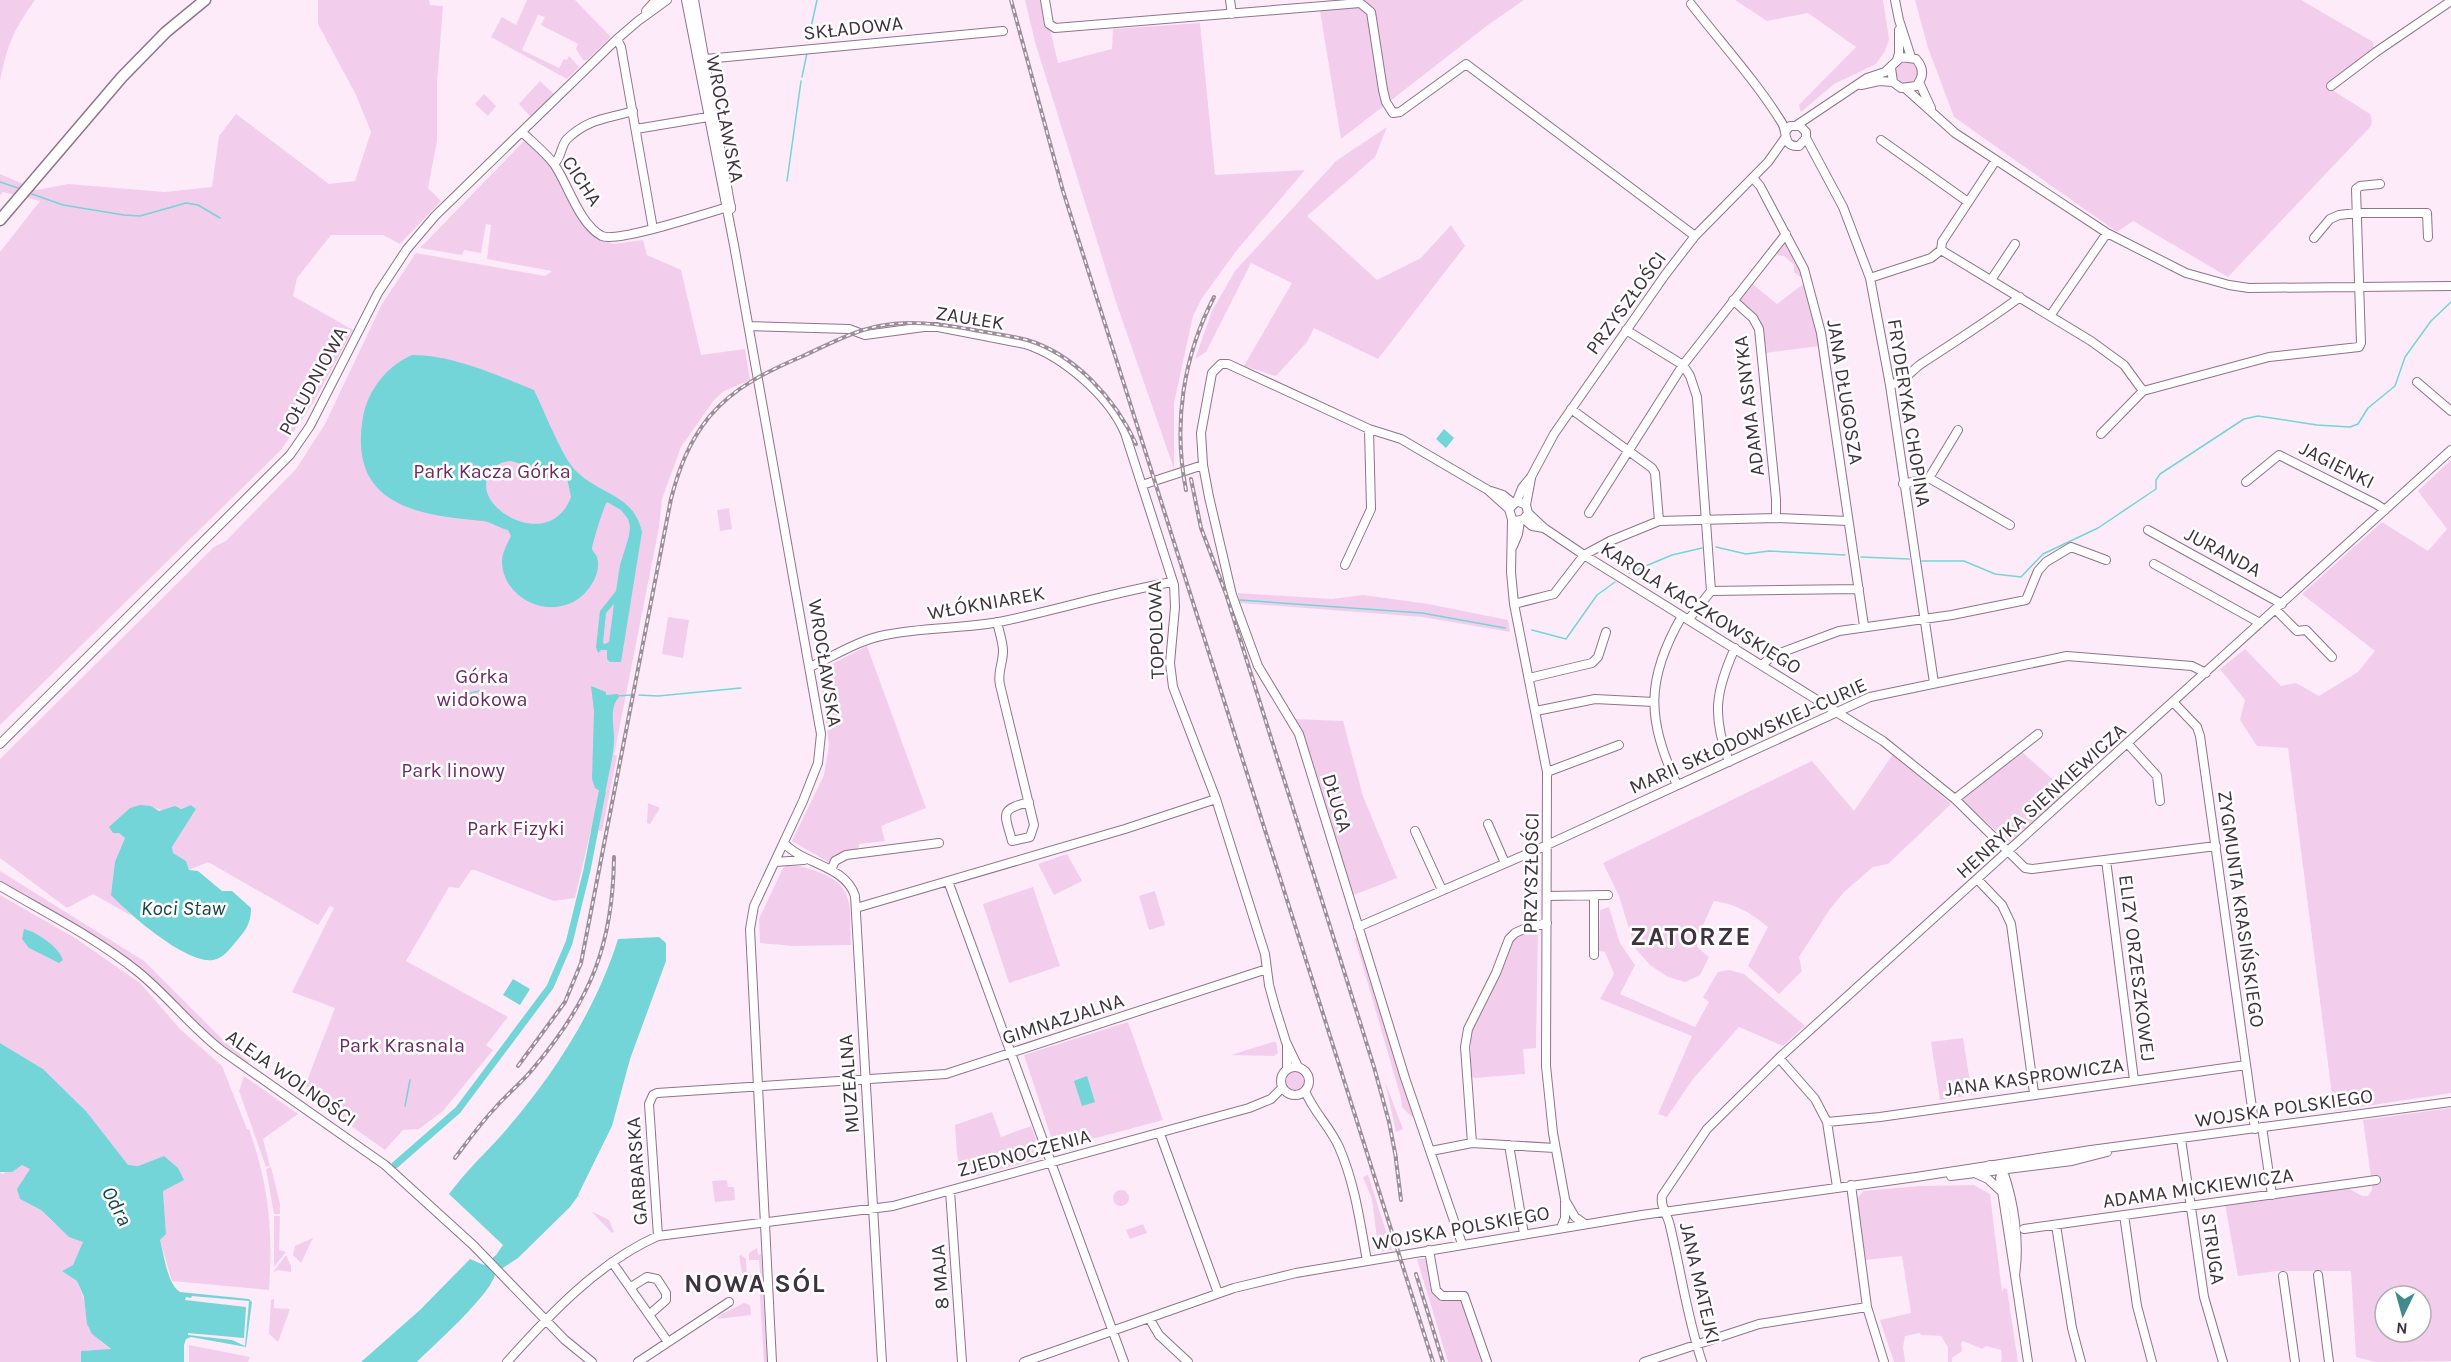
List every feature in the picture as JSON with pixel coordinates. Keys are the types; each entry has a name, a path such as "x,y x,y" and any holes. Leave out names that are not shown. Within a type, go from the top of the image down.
{"main road":[{"path":"0,220 122,77 166,32 205,0"}],"street":[{"name":"POŁUDNIOWA","path":"638,21 656,0"},
{"name":"POŁUDNIOWA","path":"0,744 290,455 310,426 378,293 407,249 435,216 617,39 667,0"},
{"name":"WROCŁAWSKA","path":"686,0 699,68 712,116"},
{"name":"WROCŁAWSKA","path":"694,0 706,59 712,116 748,326 821,734 818,763 754,906 750,923 772,1362"},
{"path":"1045,0 1051,26 1055,28 1360,3 1371,12 1383,90 1386,102 1393,113 1400,112 1466,64 1695,236"},
{"path":"1230,0 1232,14"},
{"path":"1895,0 1911,57 1922,68 1919,82 1921,89 1936,116"},
{"path":"2331,86 2451,1"},
{"path":"1692,4 1772,107 1785,135 1796,146 1818,158"},
{"path":"1795,125 1854,86 1891,68 1899,53 1899,20"},
{"name":"SKŁADOWA","path":"706,59 1003,31"},
{"path":"617,39 621,47 653,229"},
{"path":"694,45 706,59 699,68"},
{"path":"1896,60 1911,57"},
{"path":"1891,68 1893,82"},
{"path":"1854,86 1879,81 1893,82 1906,89 1955,133 2107,233 2172,268 2229,285 2277,289 2451,286"},
{"path":"1906,89 1919,82"},
{"name":"FRYDERYKA CHOPINA","path":"1772,107 1795,125 1802,127 1843,207 1870,278 1890,385 1903,484 1935,683"},
{"path":"1806,136 1820,110"},
{"path":"554,164 560,158 567,139 592,122 633,111"},
{"path":"636,129 712,116"},
{"name":"PRZYSZŁOŚCI","path":"1531,477 1542,454 1571,409 1695,236 1768,162 1785,135 1795,125"},
{"name":"CICHA","path":"522,132 554,164 572,201 595,231 602,236 611,237 653,229 728,207"},
{"name":"PRZYSZŁOŚCI","path":"1768,162 1796,146 1806,136"},
{"path":"1881,140 1968,202"},
{"path":"1870,278 1931,258 1941,250 1942,242 1996,160"},
{"name":"JANA DŁUGOSZA","path":"1752,178 1760,186 1804,269 1821,333 1864,626"},
{"path":"2101,434 2143,391 2269,357 2359,347 2361,343 2360,287 2356,189 2360,186 2380,184"},
{"path":"2314,238 2330,219 2357,213 2427,213 2428,237"},
{"path":"2050,316 2107,233"},
{"path":"1589,513 1683,365 1786,234"},
{"path":"1991,280 2014,244"},
{"path":"1941,250 2020,297 2124,365 2143,391"},
{"path":"1890,385 1900,383 1912,370 1987,322 2020,297"},
{"name":"ADAMA ASNYKA","path":"1733,300 1753,318 1759,329 1776,518"},
{"name":"ZAUŁEK","path":"748,326 849,329 865,335 938,327 1025,344 1049,354 1078,376 1103,400 1121,424"},
{"path":"1626,330 1683,365 1690,376 1697,397 1711,591"},
{"name":"KAROLA KACZKOWSKIEGO","path":"1212,373 1221,364 1228,364 1370,429 1401,439 1488,490 1584,555 1883,741 1955,798 2022,866 2032,869 2216,846"},
{"name":"DŁUGA","path":"1212,373 1201,433 1203,465 1232,595 1258,666 1299,734 1358,927 1462,1244"},
{"path":"2417,382 2451,411"},
{"path":"1571,409 1652,468 1655,473 1659,521"},
{"name":"TOPOLOWA","path":"1121,424 1173,582 1175,607 1170,653 1171,677 1216,799 1259,935 1269,985 1287,1044"},
{"path":"1345,565 1371,509 1370,429"},
{"path":"1929,478 1958,430"},
{"name":"HENRYKA SIENKIEWICZA","path":"1666,1211 1667,1189 1707,1129 1779,1058 2451,450"},
{"name":"JAGIENKI","path":"2246,482 2279,455 2385,510"},
{"path":"1142,485 1203,465"},
{"path":"1503,495 1522,488 1531,477"},
{"path":"1519,511 1531,477"},
{"path":"1903,484 1929,478 2010,525"},
{"path":"1512,549 1518,534 1522,488"},
{"name":"KAROLA KACZKOWSKIEGO","path":"1488,490 1503,495 1532,526 1544,528"},
{"name":"PRZYSZŁOŚCI","path":"1519,511 1512,549 1511,572 1514,604 1547,772 1546,1066 1565,1199 1565,1218 1562,1228"},
{"path":"1514,604 1554,594 1584,555 1610,541 1659,521 1776,518 1848,521"},
{"path":"1518,534 1532,526"},
{"name":"JURANDA","path":"2148,530 2279,607 2297,630 2306,630 2332,657"},
{"path":"1762,665 1772,656 1839,631 1952,615 2026,600 2038,571 2046,562 2071,546 2106,560"},
{"path":"2154,564 2260,624"},
{"name":"WŁÓKNIAREK","path":"810,667 870,639 885,635 955,629 997,622 1132,589 1173,582"},
{"path":"1677,785 1662,751 1654,702 1656,680 1666,646 1685,618 1711,591 1859,590"},
{"path":"997,622 1003,652 999,679 1029,802 1034,830 1030,837 1012,841 1006,811 1010,807 1029,802"},
{"path":"1529,678 1592,663 1598,657 1606,632"},
{"path":"1729,762 1719,729 1717,701 1722,677 1735,648"},
{"name":"MARII SKŁODOWSKIEJ-CURIE","path":"1358,927 1548,844 1870,697 2067,656 2192,666 2206,673"},
{"path":"1536,711 1595,699 1654,702"},
{"name":"ZYGMUNTA KRASIŃSKIEGO","path":"2174,703 2197,727 2200,736 2246,1065 2272,1195"},
{"path":"1955,798 2038,734"},
{"path":"1547,772 1619,744"},
{"path":"2128,744 2157,776 2160,801"},
{"path":"856,908 1125,829 1216,799"},
{"path":"1488,824 1505,863"},
{"path":"1415,831 1442,890"},
{"name":"MUZEALNA","path":"784,843 805,860 831,870 847,880 853,890 856,908 882,1362"},
{"path":"831,870 835,861 846,855 939,843"},
{"path":"775,862 805,860"},
{"name":"ELIZY ORZESZKOWEJ","path":"2106,860 2134,1080"},
{"path":"1978,880 2002,905 2011,924 2034,1093"},
{"path":"948,881 1124,1362"},
{"name":"ALEJA WOLNOŚCI","path":"0,886 91,940 138,972 208,1040 385,1165 490,1261 572,1346"},
{"path":"1547,896 1608,895"},
{"path":"1594,896 1594,955"},
{"path":"1472,1143 1465,1047 1468,1029 1496,973 1509,939 1526,928 1547,923"},
{"name":"GIMNAZJALNA","path":"649,1104 653,1095 657,1093 946,1074 1267,969"},
{"path":"1287,1044 1298,1068"},
{"path":"1287,1044 1287,1069 1282,1075 1282,1088 1287,1093 1295,1095 1305,1091"},
{"path":"1779,1058 1815,1099 1827,1122 1837,1187"},
{"name":"JANA KASPROWICZA","path":"1827,1122 1880,1117 2034,1093 2246,1065"},
{"path":"1287,1069 1298,1068 1305,1072 1309,1079 1305,1091 1338,1146 1359,1210 1367,1261"},
{"name":"ZJEDNOCZENIA","path":"507,1362 546,1320 612,1262 626,1251 658,1236 892,1206 1258,1106 1275,1097 1282,1088"},
{"name":"WOJSKA POLSKIEGO","path":"1024,1362 1218,1293 1263,1280 1367,1261 1666,1211 2451,1102"},
{"name":"GARBARSKA","path":"649,1104 658,1236"},
{"path":"1160,1134 1218,1293"},
{"name":"STRUGA","path":"2181,1139 2204,1298 2223,1362"},
{"path":"1431,1151 1472,1143 1556,1148"},
{"path":"1509,1145 1524,1234"},
{"name":"WOJSKA POLSKIEGO","path":"1916,1177 1977,1174 2025,1168 2072,1161 2122,1147"},
{"path":"2015,1161 2002,1171 2000,1178 2005,1190 2028,1362"},
{"path":"1990,1165 2002,1171"},
{"path":"2005,1190 2014,1175 2025,1168"},
{"path":"1977,1174 2005,1190"},
{"name":"ADAMA MICKIEWICZA","path":"2024,1229 2376,1180"},
{"path":"1851,1185 1867,1307 1884,1362"},
{"name":"8 MAJA","path":"950,1191 962,1362"},
{"name":"PRZYSZŁOŚCI","path":"1565,1199 1575,1217 1585,1224"},
{"name":"JANA MATEJKI","path":"1666,1211 1685,1306 1702,1362"},
{"path":"2124,1215 2137,1306 2152,1362"},
{"path":"2056,1225 2072,1328 2080,1362"},
{"path":"1429,1250 1436,1290 1442,1296 1458,1294 1464,1296 1488,1362"},
{"path":"612,1262 668,1342"},
{"path":"2318,1275 2330,1362"},
{"path":"2283,1276 2295,1362"},
{"path":"631,1287 649,1277 657,1279 662,1286 666,1293 666,1300 650,1314"},
{"path":"638,1362 729,1302"},
{"path":"1644,1362 1759,1324 1867,1307"},
{"path":"1149,1318 1160,1335 1188,1362"},
{"path":"572,1346 584,1362"},
{"path":"572,1346 592,1362"}],"green space":[{"path":"0,0 35,0 12,38 0,81"},
{"path":"318,0 429,0 430,5 443,6 437,84 437,141 428,188 441,201 400,244 383,235 331,235 297,278 293,296 353,330 313,403 281,450 0,725 0,252 40,201 3,192 0,195 0,174 37,190 68,184 165,192 212,187 219,136 236,114 329,184 355,181 371,132 356,95 318,24"},
{"path":"527,0 575,0 611,37 587,60 583,60 576,49 578,44 541,25 545,17 538,15 522,50 559,68 564,59 567,60 569,56 579,67 567,79 491,37 502,17 516,25"},
{"path":"1025,0 1040,0 1058,63 1112,49 1113,29 1200,23 1215,175 1305,170 1237,250 1202,298 1193,316 1174,403 1174,469 1116,302 1035,42"},
{"path":"1338,0 1524,0 1488,25 1341,139 1320,11 1339,7"},
{"path":"1735,0 1883,0 1889,39 1885,51 1876,64 1834,84 1801,112 1799,105 1856,47 1808,13 1767,21"},
{"path":"1915,0 2301,0 2373,42 2374,51 2326,86 2370,114 2371,126 2228,277 2133,221 2117,232 1954,117 1928,48"},
{"path":"1906,61 1911,62 1917,68 1917,78 1911,84 1906,85 1901,84 1895,78 1894,73 1895,68 1901,62"},
{"path":"540,81 554,94 531,117 519,104"},
{"path":"484,94 496,106 488,116 475,104"},
{"path":"1387,127 1375,157 1307,216 1377,280 1421,258 1451,225 1465,246 1378,359 1314,328 1307,342 1276,376 1244,366 1292,283 1251,263 1206,352 1195,359 1212,311 1235,271 1336,161"},
{"name":"Park Kacza Górka","path":"524,141 564,179 569,201 598,238 614,244 643,240 647,255 681,270 701,355 745,349 750,380 724,391 714,400 681,447 662,499 659,527 614,755 617,756 602,831 591,830 575,898 554,901 475,870 471,870 459,888 449,887 406,961 508,1017 486,1045 493,1050 443,1111 419,1129 403,1130 385,1150 310,1097 314,1091 305,1086 335,1008 292,992 334,908 330,906 318,925 208,862 189,870 186,861 173,853 172,847 196,809 191,805 170,810 160,810 151,806 119,833 125,838 111,894 132,916 93,894 67,908 0,858 0,759 214,547 226,541 296,469 325,424 382,304 416,253 545,276 552,271 487,259 491,225 486,224 481,253 464,250 462,255 420,248"},
{"path":"1781,243 1789,244 1803,279 1794,272 1794,265 1784,256 1778,255 1776,251"},
{"path":"1750,282 1777,304 1802,285 1809,292 1820,346 1765,353 1762,329 1735,306"},
{"path":"2451,460 2451,1093 2334,1111 2288,748 2257,746 2240,720 2245,700 2220,669 2245,649 2281,686 2296,683 2319,696 2358,672 2375,651 2302,594 2382,522 2428,551 2447,529 2418,491"},
{"path":"729,508 732,529 720,531 717,510"},
{"path":"1238,593 1332,599 1363,595 1428,604 1508,620 1510,632 1422,617 1239,603"},
{"path":"668,617 689,620 683,658 662,654"},
{"path":"867,646 926,808 881,826 885,841 859,844 858,850 830,863 792,841 824,775 829,745 820,670"},
{"path":"1294,719 1343,721 1363,796 1397,878 1351,896"},
{"path":"2022,752 2067,792 2010,841 2006,840 1963,801 1963,797"},
{"path":"1893,754 1951,804 1888,864 1873,867 1844,892 1830,909 1799,957 1802,971 1779,994 1748,966 1768,927 1737,907 1714,901 1697,938 1697,947 1709,957 1700,975 1685,982 1668,977 1650,965 1635,948 1619,896 1603,863 1812,761 1854,811"},
{"path":"648,803 660,808 650,824 647,823"},
{"path":"1067,854 1082,881 1054,895 1038,864"},
{"path":"788,865 801,866 821,873 841,886 849,902 851,945 794,946 760,943 759,919 783,868"},
{"path":"0,871 144,961 223,1040 249,1062 247,1065 203,1032 158,985 0,883"},
{"path":"1033,887 1060,966 1009,983 983,904"},
{"path":"1155,891 1165,925 1149,930 1139,896"},
{"path":"0,895 75,938 140,983 181,1030 222,1066 247,1129 249,1129 265,1189 270,1228 269,1290 172,1281 160,1240 166,1234 163,1191 164,1156 138,1166 128,1166 86,1111 43,1069 0,1043"},
{"path":"1609,907 1620,943 1635,965 1620,994 1695,1027 1709,1002 1703,997 1718,972 1729,970 1744,974 1805,1026 1783,1046 1739,1027 1693,1079 1667,1117 1658,1114 1692,1036 1600,999 1614,974 1605,952 1599,951 1600,910"},
{"path":"1538,928 1536,1048 1523,1049 1525,1074 1474,1078 1471,1075 1471,1031 1513,942 1518,936"},
{"path":"1357,936 1414,1115 1412,1117 1402,1107 1355,939"},
{"path":"1128,1022 1163,1120 1055,1149 1024,1055"},
{"path":"1963,1038 1972,1095 1940,1100 1931,1042"},
{"path":"1276,1042 1278,1053 1274,1056 1231,1055"},
{"path":"1295,1072 1301,1075 1304,1081 1301,1087 1295,1090 1289,1087 1286,1081 1289,1075"},
{"path":"244,1076 298,1114 263,1139 270,1166 266,1167 239,1091"},
{"path":"1385,1082 1403,1129 1396,1132"},
{"path":"2451,1108 2451,1361 2376,1362 2356,1357 2351,1271 2277,1271 2238,1276 2225,1204 2346,1187 2362,1196 2368,1196 2372,1190 2363,1120"},
{"path":"992,1112 1001,1137 1031,1126 1043,1158 975,1176 971,1165 960,1168 955,1125"},
{"path":"22,1165 31,1169 22,1185 20,1199 41,1210 56,1225 84,1242 73,1265 62,1271 77,1281 100,1341 112,1350 82,1351 81,1362 0,1362 0,1172 2,1174"},
{"path":"271,1167 280,1204 280,1214 274,1214 266,1169"},
{"path":"1368,1175 1392,1250 1383,1251 1378,1246 1372,1199 1363,1177"},
{"path":"727,1180 728,1187 734,1187 735,1200 715,1202 712,1181"},
{"path":"1974,1185 1990,1194 2002,1292 2004,1288 2007,1289 2018,1362 2001,1362 2001,1350 1986,1346 1982,1349 1963,1341 1962,1351 1952,1358 1952,1362 1948,1362 1948,1347 1941,1336 1921,1335 1920,1333 1905,1336 1903,1347 1905,1362 1894,1362 1880,1320 1911,1313 1902,1256 1865,1260 1857,1199 1863,1191 1920,1186"},
{"path":"1121,1190 1127,1192 1129,1198 1127,1204 1121,1206 1115,1204 1113,1198 1115,1192"},
{"path":"591,1211 609,1220 614,1232 612,1233"},
{"path":"274,1216 280,1216 279,1250 286,1252 274,1267"},
{"path":"1143,1224 1147,1233 1130,1239 1126,1230"},
{"path":"313,1238 301,1263 293,1255 295,1246"},
{"path":"757,1248 758,1254 761,1254 767,1362 764,1362 759,1281 750,1281 750,1275 760,1274 759,1260 749,1260 749,1253"},
{"path":"286,1255 291,1272 278,1270 273,1272"},
{"path":"739,1256 746,1259 747,1284 744,1284"},
{"path":"1427,1258 1434,1293 1460,1298 1464,1301 1484,1362 1448,1362 1417,1259"},
{"path":"274,1299 274,1308 290,1309 278,1342 269,1334 271,1300"},
{"path":"744,1303 750,1305 751,1315 717,1319 720,1315"},
{"path":"189,1345 250,1357 248,1362 189,1362"}],"water":[{"path":"412,355 443,358 475,367 534,390 572,466 586,480 616,497 632,510 642,532 621,662 610,662 607,659 607,650 601,650 598,653 596,647 600,611 616,591 620,565 629,536 628,519 621,510 607,502 605,505 592,549 597,557 597,572 584,594 572,603 559,607 545,607 520,596 511,587 505,575 502,559 511,536 508,530 486,522 433,514 411,508 392,499 376,487 366,469 361,446 363,417 374,388 387,372","holes":["511,461 548,478 567,478 571,497 560,514 546,522 529,523 513,519 499,510 489,498 486,485 495,467","614,604 609,642 605,644 603,643 606,613"]},
{"path":"1444,429 1454,438 1446,448 1436,439"},
{"path":"591,686 606,692 606,695 618,694 619,697 613,711 614,745 605,794 595,788 592,779 594,711"},
{"name":"Koci Staw","path":"140,805 151,806 159,811 175,806 181,809 191,805 196,809 172,847 173,853 186,861 189,870 198,871 222,891 232,891 251,908 249,923 244,931 219,958 202,959 174,946 144,925 111,895 115,862 125,838 119,833 113,833 109,827 130,808"},
{"path":"24,929 47,941 57,950 63,960 59,963 29,948 22,939"},
{"path":"659,937 666,943 666,961 630,1059 612,1126 578,1195 580,1197 578,1196 570,1207 518,1258 495,1273 485,1293 417,1362 361,1362 420,1310 470,1259 484,1265 496,1255 503,1245 449,1194 517,1117 552,1070 597,993 618,939"},
{"path":"513,979 530,989 520,1005 503,995"},
{"name":"Odra","path":"0,1043 43,1069 86,1111 128,1165 138,1166 164,1156 178,1168 184,1180 163,1191 166,1234 160,1240 169,1276 180,1292 249,1299 252,1302 246,1347 191,1337 186,1339 184,1345 184,1362 81,1362 81,1351 111,1349 92,1334 87,1324 84,1297 77,1281 62,1271 73,1265 83,1242 69,1237 41,1210 20,1199 17,1189 30,1169 22,1165 12,1172 0,1172"},
{"path":"1087,1076 1095,1102 1082,1106 1074,1081"}],"pier":[{"path":"192,1296 249,1301 245,1346 232,1340 188,1335 188,1333 244,1338 246,1307 185,1300 186,1297 191,1298"}],"waterway":[{"path":"808,41 817,0"},
{"path":"802,77 807,53"},
{"path":"787,181 801,81"},
{"path":"0,182 18,188"},
{"path":"32,194 63,205 140,216 186,203 198,205 220,218"},
{"path":"1922,561 1964,561 1995,574 2021,577 2043,554 2098,528 2156,489 2156,480 2160,474 2244,419 2258,416 2317,425 2350,427 2358,424 2368,408 2395,386 2405,357 2431,321 2451,302"},
{"path":"1716,547 1746,554 1769,551 1845,555"},
{"path":"1629,573 1672,555 1702,548"},
{"path":"1861,557 1909,559"},
{"path":"1532,630 1566,639 1597,595 1615,582"},
{"path":"1240,600 1422,613 1505,628"},
{"path":"639,695 658,696 741,688"},
{"path":"467,694 483,690"},
{"path":"618,696 631,695"},
{"path":"395,1165 458,1110 550,987 569,943 587,870 602,793"},
{"path":"405,1106 410,1080"}],"railway":[{"path":"1011,0 1063,191 1433,1362"},
{"path":"1186,490 1181,440 1183,391 1195,343 1214,297"},
{"path":"518,1066 565,1002 581,963 671,499 690,446 702,426 719,406 740,388 764,374 850,335 890,324 935,324 1027,340 1061,356 1077,367 1105,395 1128,427 1136,444"},
{"path":"1191,479 1201,528 1226,594 1374,1067 1396,1158"},
{"path":"455,1158 490,1114 555,1041 585,993 603,944 609,917 614,857"},
{"path":"1395,1152 1401,1200"},
{"path":"1416,1274 1443,1362"}],"district":[{"name":"ZATORZE","path":"1691,936"},
{"name":"NOWA SÓL","path":"755,1283"}],"park label":[{"name":"Górka widokowa","path":"482,688"},
{"name":"Park linowy","path":"453,770"},
{"name":"Park Fizyki","path":"516,828"},
{"name":"Park Krasnala","path":"402,1045"}]}
